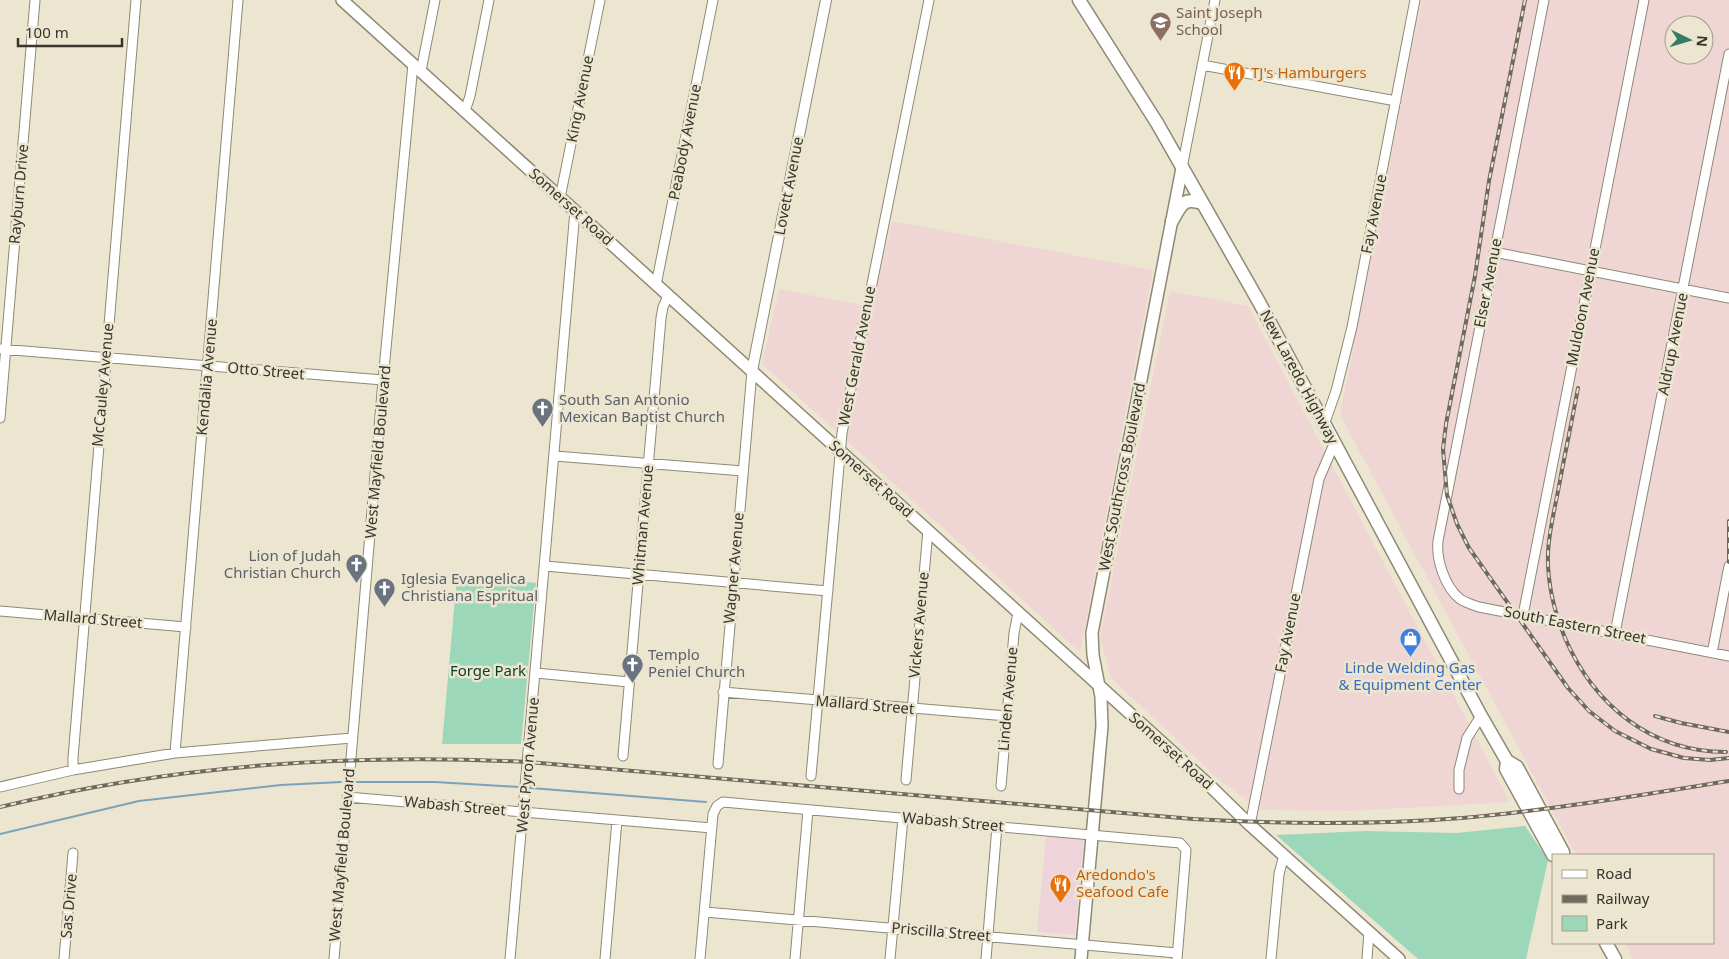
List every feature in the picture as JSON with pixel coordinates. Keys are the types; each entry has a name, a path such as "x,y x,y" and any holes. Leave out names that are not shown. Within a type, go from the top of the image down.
{"main road":[{"name":"Somerset Road","path":"342,0 1210,786 1250,826 1399,959"},
{"name":"New Laredo Highway","path":"1079,0 1135,87 1259,302 1481,716 1508,761 1517,767 1563,854"},
{"name":"West Southcross Boulevard","path":"1081,959 1102,726 1102,704 1092,650 1094,621 1182,168"},
{"path":"1172,221 1185,202 1190,200 1202,203"},
{"name":"New Laredo Highway","path":"1508,761 1506,769 1552,854"},
{"path":"1607,944 1615,959"}],"street":[{"name":"Rayburn Drive","path":"0,418 3,349 35,0"},
{"name":"McCauley Avenue","path":"73,770 72,758 136,0"},
{"name":"Kendalia Avenue","path":"176,753 238,0"},
{"name":"West Mayfield Boulevard","path":"334,959 383,380 417,67 435,0"},
{"path":"465,111 470,96 489,0"},
{"name":"King Avenue","path":"560,198 600,0"},
{"name":"Peabody Avenue","path":"656,285 713,0"},
{"name":"Lovett Avenue","path":"752,371 826,0"},
{"name":"West Gerald Avenue","path":"811,776 842,432 929,0"},
{"name":"West Southcross Boulevard","path":"1182,168 1215,0"},
{"name":"Fay Avenue","path":"1324,425 1336,391 1352,328 1415,0"},
{"name":"Elser Avenue","path":"1441,566 1438,542 1544,0"},
{"name":"Muldoon Avenue","path":"1523,615 1644,0"},
{"name":"Aldrup Avenue","path":"1615,633 1729,54"},
{"path":"1202,65 1396,101"},
{"name":"West Pyron Avenue","path":"510,959 575,211"},
{"path":"1494,252 1729,298"},
{"name":"Whitman Avenue","path":"623,756 661,318 668,296"},
{"name":"Otto Street","path":"3,349 383,380"},
{"name":"Wagner Avenue","path":"718,764 752,371"},
{"name":"Fay Avenue","path":"1250,826 1319,479 1334,444"},
{"path":"555,456 743,471"},
{"name":"Vickers Avenue","path":"906,780 928,530"},
{"path":"545,566 828,591"},
{"name":"South Eastern Street","path":"1441,566 1445,579 1461,600 1479,607 1729,656"},
{"path":"1712,653 1729,566"},
{"name":"Mallard Street","path":"0,611 186,626"},
{"name":"Linden Avenue","path":"1001,786 1014,633 1018,612"},
{"path":"536,673 629,682"},
{"name":"Mallard Street","path":"723,692 1007,716"},
{"path":"1459,789 1459,770 1469,732 1481,716"},
{"path":"0,787 73,770 176,753 352,738"},
{"name":"Wabash Street","path":"347,797 712,828 715,809 720,803 728,802 1176,842 1185,847 1177,956"},
{"path":"795,959 808,810"},
{"path":"890,959 903,818"},
{"path":"605,959 617,820"},
{"path":"986,959 997,826"},
{"path":"700,959 712,828"},
{"name":"Sas Drive","path":"64,959 73,853"},
{"path":"1272,959 1279,874 1284,855"},
{"name":"Priscilla Street","path":"705,912 1082,945 1177,956"},
{"path":"1367,959 1369,932"}],"shaded area":[{"path":"1422,0 1729,0 1729,959 1633,959 1626,944 1714,944 1714,854 1575,854 1340,415"},
{"path":"892,221 1153,270 1080,652 762,364 779,289 872,307"},
{"path":"1170,291 1248,306 1510,802 1351,811 1261,810 1222,782 1111,678 1100,636"},
{"path":"1046,836 1084,839 1075,935 1037,932"}],"green space":[{"name":"Forge Park","path":"457,576 536,583 521,744 442,744"},
{"path":"1525,826 1548,860 1526,959 1418,959 1276,835 1365,831 1457,833"}],"waterway":[{"path":"0,834 139,801 281,785 341,782"},
{"path":"356,782 435,782 520,787"},
{"path":"531,788 706,802"}],"railway":[{"path":"1525,0 1489,181 1475,276 1446,424 1443,449 1447,495 1457,524 1469,548 1568,688 1589,711 1615,731 1651,749 1684,758 1710,760 1729,758"},
{"path":"1578,388 1552,519 1548,553 1552,597 1565,638 1577,662 1592,684 1609,704 1628,720 1650,734 1673,744 1699,750 1726,752"},
{"path":"1729,521 1729,562"},
{"path":"1655,716 1729,732"},
{"path":"0,807 131,781 196,772 262,765 395,759 528,762 1193,819 1294,823 1395,822 1496,815 1630,797 1729,781"}],"place":[{"name":"Saint Joseph School","path":"1160,41"},
{"name":"TJ's Hamburgers","path":"1235,92"},
{"name":"South San Antonio Mexican Baptist Church","path":"543,428"},
{"name":"Lion of Judah Christian Church","path":"357,584"},
{"name":"Iglesia Evangelica Christiana Espritual","path":"385,607"},
{"name":"Linde Welding Gas & Equipment Center","path":"1410,658"},
{"name":"Templo Peniel Church","path":"632,683"},
{"name":"Aredondo's Seafood Cafe","path":"1060,903"}]}
